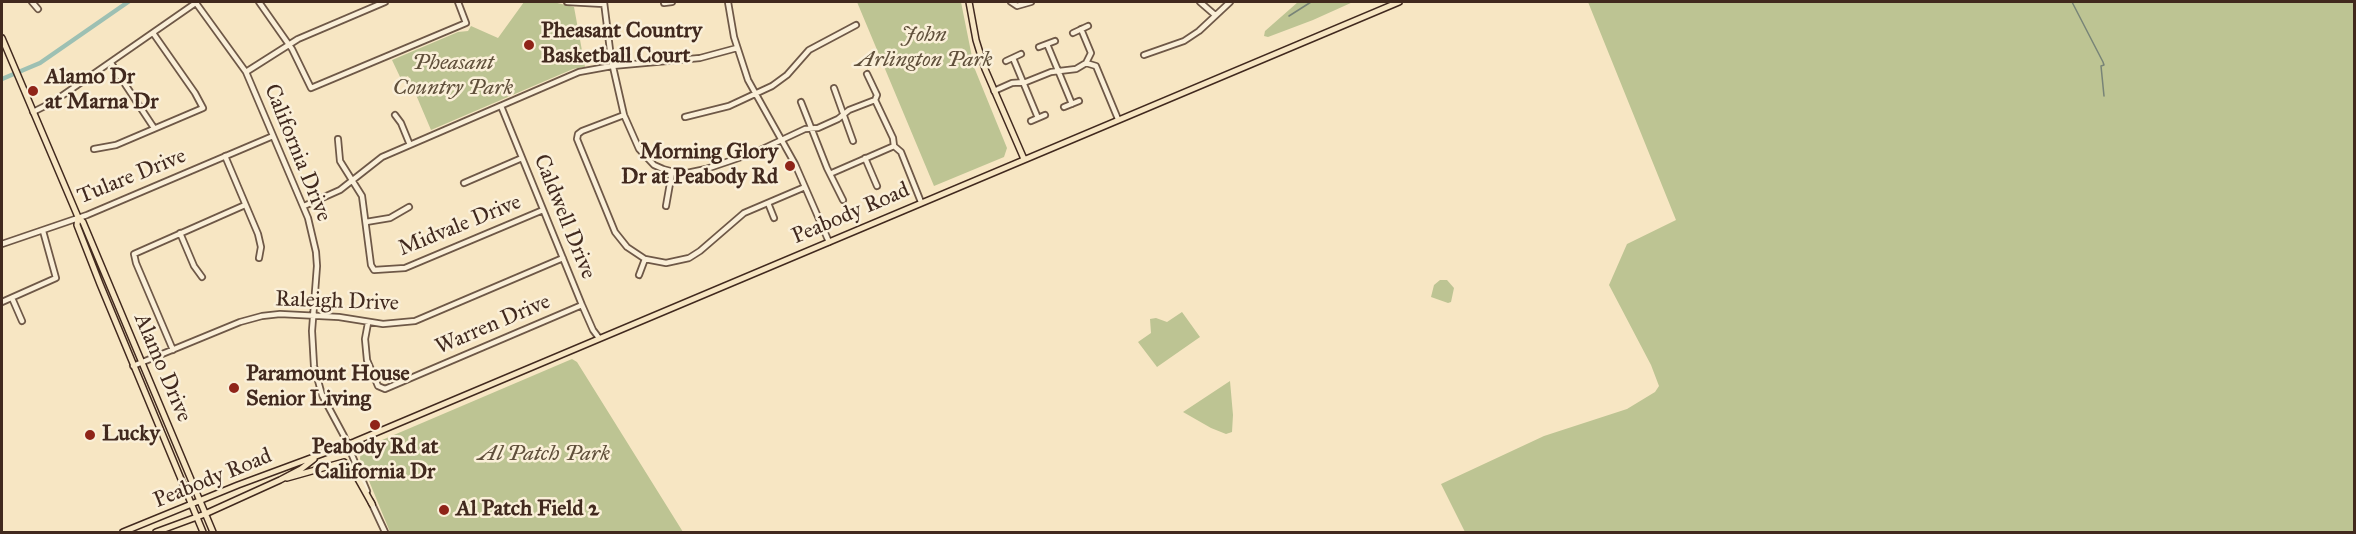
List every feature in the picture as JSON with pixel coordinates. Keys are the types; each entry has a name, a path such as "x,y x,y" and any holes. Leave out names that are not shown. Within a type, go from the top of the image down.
{"main road":[{"path":"969,2 976,40 994,91 1024,159"},
{"name":"Peabody Road","path":"123,532 299,462 316,458 1399,2"},
{"name":"Alamo Drive","path":"2,38 78,217 85,226 213,532"},
{"name":"Alamo Drive","path":"78,217 77,225 203,532"},
{"name":"Peabody Road","path":"156,532 205,514 280,480 316,458"},
{"path":"280,480 344,462 353,470 372,504"}],"street":[{"path":"32,2 38,9"},
{"path":"33,112 53,102 197,2"},
{"name":"California Drive","path":"197,2 246,72 304,206 316,252 312,343 317,379 322,395 348,444 385,532"},
{"path":"259,2 289,44 311,88 466,23 458,2"},
{"path":"246,72 289,44 385,2"},
{"path":"567,2 604,3 612,66 624,114 635,142 654,165 672,172 682,174 699,171 756,152 805,129 812,129 838,119 849,110 875,100"},
{"path":"664,3 672,2"},
{"path":"728,2 737,48 755,95 805,187 829,242"},
{"path":"1011,2 1017,6 1031,2"},
{"path":"1200,2 1215,15"},
{"path":"1144,56 1184,41 1230,2"},
{"path":"685,117 729,106 755,95 781,81 809,50 856,25"},
{"path":"1072,33 1088,26"},
{"path":"994,91 1012,83 1023,82 1058,71 1076,69 1086,63 1091,53 1081,29"},
{"path":"94,149 116,145 203,108 153,33"},
{"path":"1039,47 1055,41"},
{"path":"1047,44 1072,104"},
{"path":"304,206 340,190 382,157 579,72 612,66 700,58 737,48"},
{"path":"1006,61 1021,54"},
{"path":"1013,58 1038,118"},
{"path":"111,63 154,128"},
{"path":"1086,63 1096,66 1118,119"},
{"path":"867,74 877,95 875,100 893,138 894,146 901,152 921,202"},
{"path":"834,88 854,141"},
{"path":"1064,107 1079,101"},
{"path":"801,102 843,200"},
{"name":"Caldwell Drive","path":"501,106 582,305 599,338"},
{"path":"624,114 582,131 577,137 615,232 627,247 645,259 666,263 689,258 737,218 805,187"},
{"path":"395,115 410,145"},
{"path":"1031,121 1045,115"},
{"name":"Tulare Drive","path":"2,243 43,231 273,136"},
{"name":"Midvale Drive","path":"338,139 340,160 362,196 371,265 374,270 405,268 543,210"},
{"path":"832,173 894,146"},
{"path":"225,156 258,234 261,247 259,258"},
{"path":"464,183 522,158"},
{"path":"865,158 877,186"},
{"path":"666,206 672,172"},
{"path":"768,203 774,218"},
{"path":"172,350 134,254 245,205"},
{"path":"366,222 390,218 409,207"},
{"path":"2,302 56,278 43,231"},
{"path":"180,233 201,277"},
{"name":"Raleigh Drive","path":"134,366 247,319 280,314 339,317 368,323 393,324 415,321 563,258"},
{"path":"639,275 645,259"},
{"path":"12,298 22,321"},
{"name":"Warren Drive","path":"368,323 365,339 367,360 378,386 385,389 582,305"}],"green space":[{"name":"Pheasant Country Park","path":"524,2 553,2 574,7 585,67 573,69 431,130 408,76 401,79 392,60 458,32 468,31 471,26 498,38"},
{"name":"John Arlington Park","path":"857,2 961,2 974,67 1007,148 1004,157 934,186"},
{"path":"1298,2 1353,2 1313,20 1268,37 1264,36 1265,31"},
{"path":"1588,2 2354,2 2354,532 1465,532 1441,484 1544,436 1627,409 1655,392 1659,386 1651,365 1609,285 1627,244 1676,220"},
{"path":"1440,280 1447,280 1454,288 1451,302 1431,297 1434,285"},
{"path":"1182,312 1200,337 1157,367 1138,342 1151,333 1150,319 1156,318 1167,322"},
{"name":"Al Patch Park","path":"572,359 577,362 683,532 390,532 360,459 361,449"},
{"path":"1230,381 1232,432 1226,434 1211,428 1183,412"}],"waterway":[{"path":"2,79 40,63 128,2"},
{"path":"1289,16 1311,2"},
{"path":"2072,2 2103,62 2104,65 2101,66 2104,96"}],"place":[{"name":"Pheasant Country Basketball Court","path":"529,45"},
{"name":"Alamo Dr at Marna Dr","path":"33,91"},
{"name":"Morning Glory Dr at Peabody Rd","path":"790,166"},
{"name":"Paramount House Senior Living","path":"234,388"},
{"name":"Peabody Rd at California Dr","path":"375,425"},
{"name":"Lucky","path":"90,435"},
{"name":"Al Patch Field 2","path":"444,510"}]}
